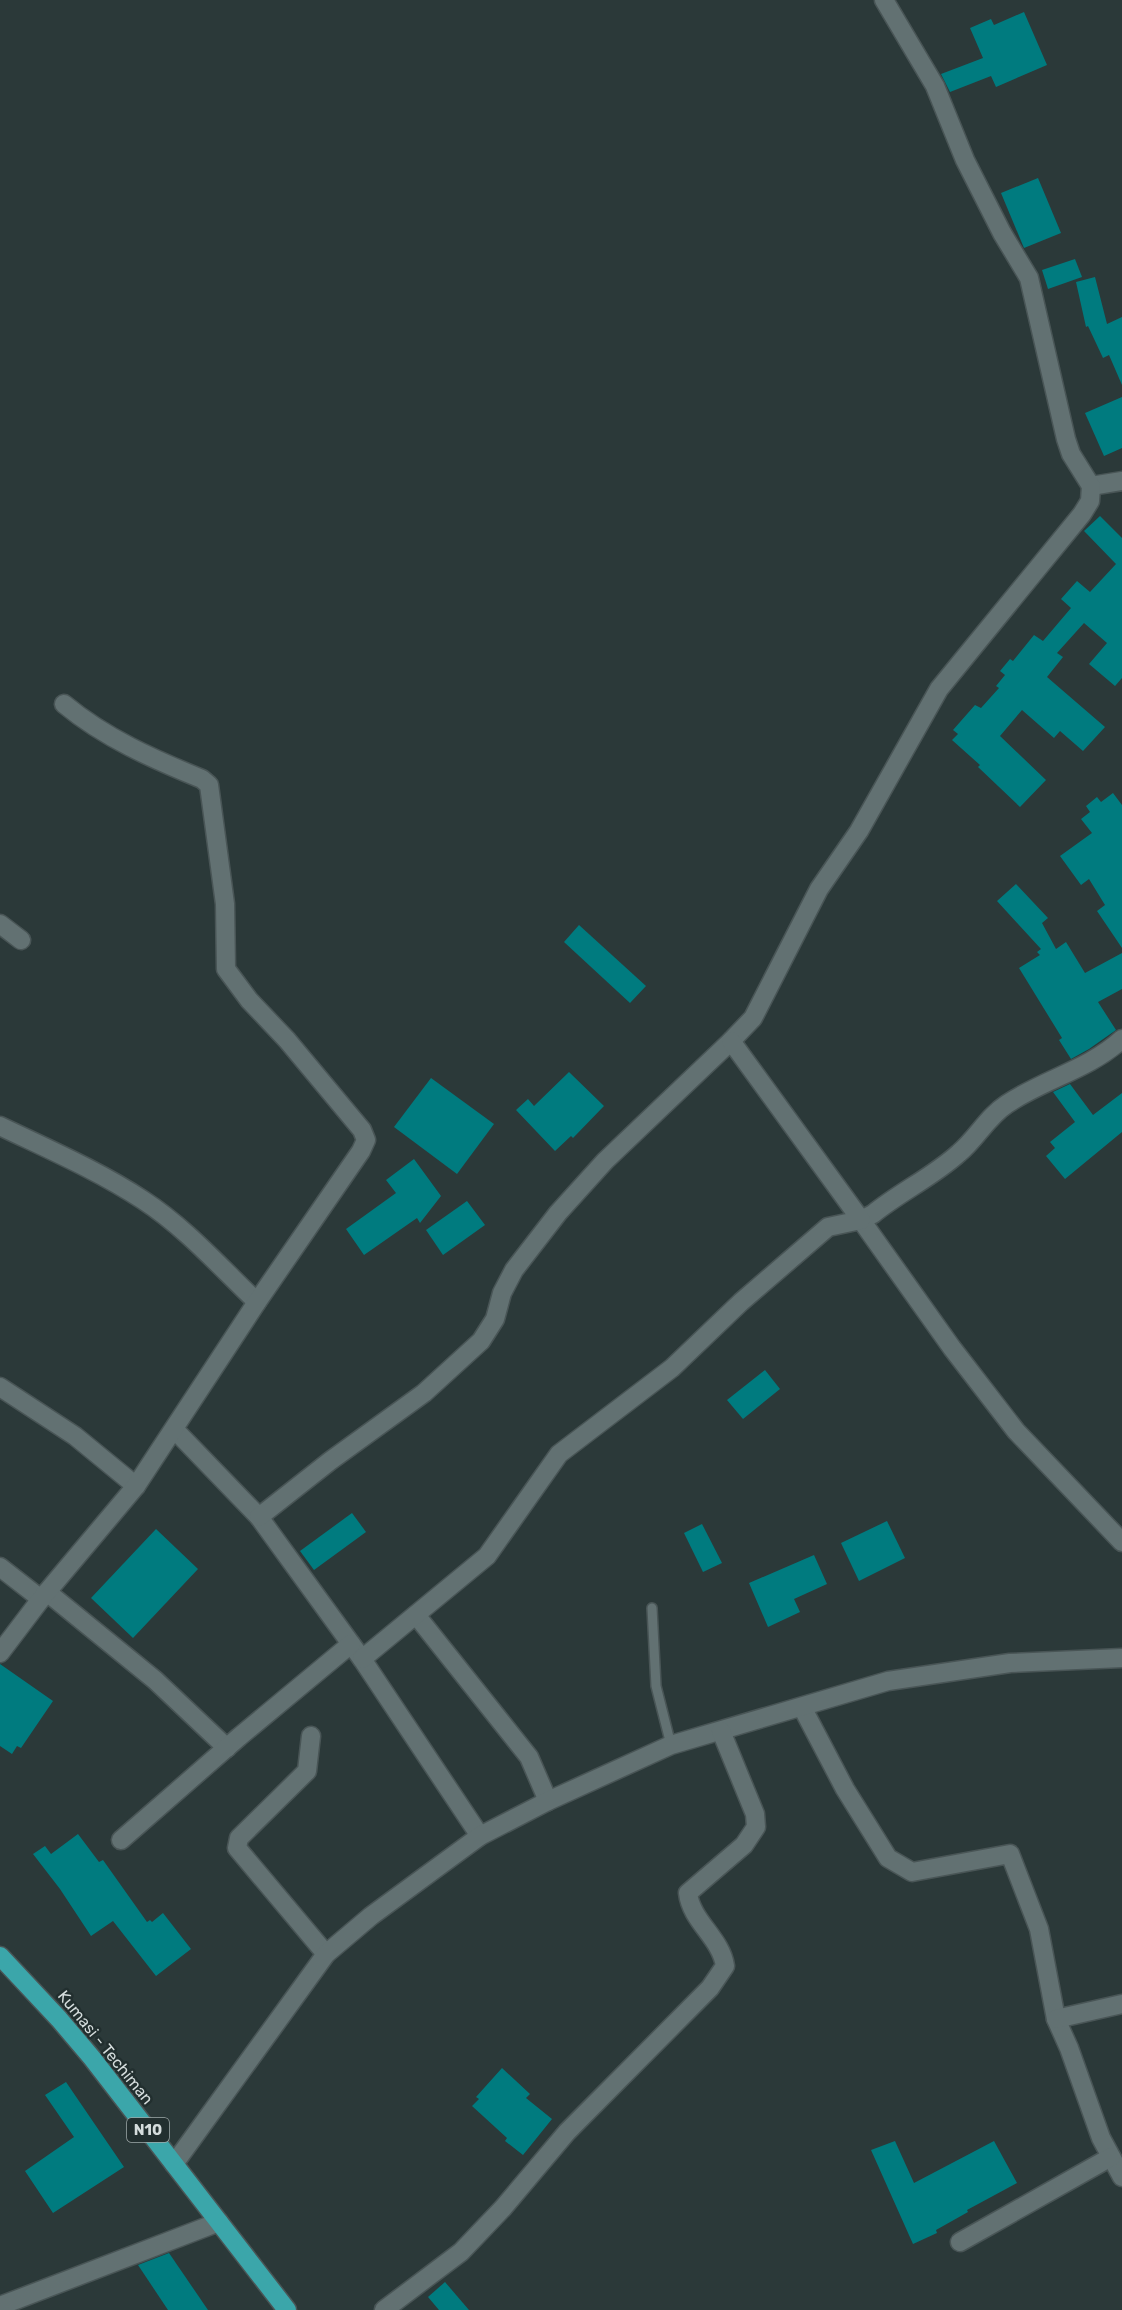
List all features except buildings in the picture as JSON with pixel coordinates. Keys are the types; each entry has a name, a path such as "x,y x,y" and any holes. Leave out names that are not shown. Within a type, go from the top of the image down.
{"highway":[{"name":"Kumasi - Techiman","path":"0,1956 73,2034 287,2310"}],"street":[{"path":"259,1517 330,1461 424,1393 481,1341 495,1319 502,1293 514,1270 550,1222 606,1161 753,1018 819,889 859,831 939,689 1082,514 1090,501 1091,486 1071,454 1029,278 1002,233 965,160 935,86 884,0"},
{"path":"1091,486 1122,481"},
{"path":"0,1653 44,1595 136,1486 257,1302 361,1151 366,1140 362,1130 288,1040 249,1000 226,969 225,904 209,785 202,779 146,756 87,723 64,704"},
{"path":"0,924 21,940"},
{"path":"121,1840 227,1748 356,1652 416,1615 487,1556 559,1454 672,1368 741,1302 828,1227 861,1220 873,1214 959,1154 988,1118 1006,1104 1083,1066 1122,1040"},
{"path":"731,1041 952,1348 1016,1431 1122,1542"},
{"path":"0,1126 80,1165 143,1200 183,1230 257,1302"},
{"path":"0,1387 75,1436 136,1486"},
{"path":"174,1429 259,1517 356,1652 480,1836"},
{"path":"0,1567 44,1595 155,1680 227,1748"},
{"path":"416,1615 529,1756 548,1801"},
{"path":"174,2164 326,1954 370,1916 480,1836 548,1801 671,1745 888,1681 1010,1663 1122,1658"},
{"path":"802,1707 845,1789 888,1858 912,1872 1010,1854 1039,1929 1056,2019 1069,2048 1101,2138 1122,2177"},
{"path":"384,2310 460,2252 503,2208 567,2132 710,1988 725,1966 723,1953 689,1904 688,1893 744,1845 756,1827 755,1814 721,1731"},
{"path":"311,1736 306,1771 239,1838 237,1848 326,1954"},
{"path":"1056,2019 1122,2004"},
{"path":"960,2242 1111,2157"},
{"path":"0,2306 219,2222"}],"lane":[{"path":"652,1608 656,1686 671,1745"}]}
